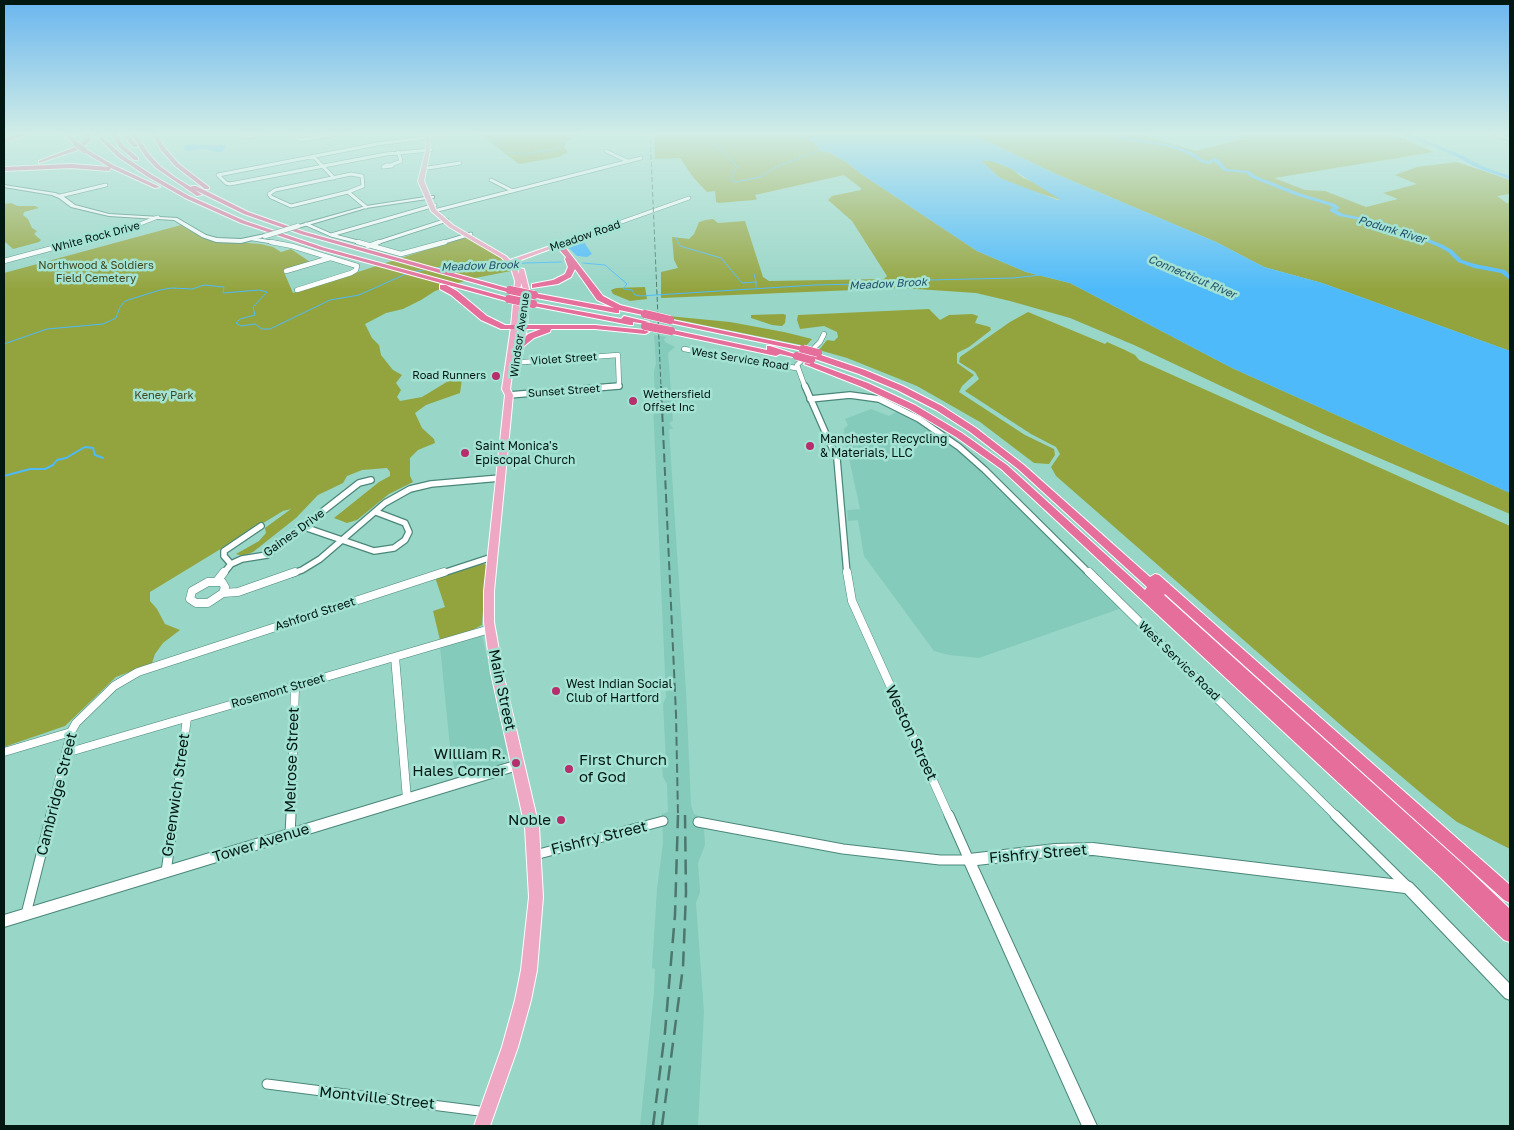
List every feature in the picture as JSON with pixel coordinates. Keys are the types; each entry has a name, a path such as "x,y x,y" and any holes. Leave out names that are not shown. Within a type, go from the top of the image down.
{"highway":[{"path":"151,185 196,204 207,206"},
{"path":"168,185 207,206 289,238 393,269 422,272 491,322 519,328 602,327 645,322"},
{"path":"174,185 202,200 255,222 318,244 510,293 752,344 798,357"},
{"path":"184,185 242,215 303,237 422,272 534,297 571,271 571,264 558,245"},
{"path":"191,185 246,212 323,240 422,272 510,293"},
{"path":"203,185 246,212"},
{"path":"558,245 563,248 600,298 645,322 745,346 868,369 918,391 968,419 1007,447 1510,895"},
{"path":"670,327 680,324 798,357 813,358 868,374 916,395 966,424 1001,450 1510,909"},
{"path":"516,348 540,332 572,326"},
{"path":"813,358 873,383 925,408 977,440 1020,472 1461,872 1510,920"},
{"path":"813,358 912,407 959,435 1004,467 1291,729 1510,934"},
{"path":"1488,874 1510,890"}],"main road":[{"path":"423,185 435,208 446,220 514,263"},
{"name":"Meadow Road","path":"514,263 558,245"},
{"name":"Windsor Avenue","path":"509,395 512,389 512,367 526,285 523,273 514,263"},
{"name":"Main Street","path":"485,1120 510,1047 529,970 536,902 535,854 530,811 497,673 490,629 488,591 509,395"}],"street":[{"path":"60,196 106,185"},
{"path":"301,185 275,190 270,192 269,195 288,205 298,205 348,192 363,185"},
{"path":"500,185 513,191"},
{"path":"331,235 435,208 537,185"},
{"path":"4,186 48,192 60,196 75,206 109,215 179,220 204,236 235,241 265,236 366,206 430,197"},
{"path":"348,192 366,206"},
{"name":"Meadow Road","path":"558,245 689,198"},
{"name":"White Rock Drive","path":"4,261 132,228 158,217"},
{"path":"368,246 446,220"},
{"path":"306,224 331,235 401,254 471,236"},
{"path":"253,239 288,245 354,264 357,268 351,273 298,290"},
{"path":"286,271 331,258"},
{"path":"798,357 824,334"},
{"name":"West Service Road","path":"684,350 798,357"},
{"name":"Violet Street","path":"512,367 618,355 619,386"},
{"name":"Weston Street","path":"798,357 810,399 837,459 848,584 854,609 1090,1126"},
{"name":"Sunset Street","path":"509,395 619,386"},
{"name":"West Service Road","path":"810,399 855,395 879,399 919,419 959,447 1408,887 1510,993"},
{"path":"223,593 224,584 217,581 208,582 196,587 192,591 190,599 196,603 208,603 223,593 238,592 302,570 320,559 398,494 420,486 500,478"},
{"name":"Gaines Drive","path":"232,564 242,559 267,555 359,483 371,480"},
{"path":"304,527 369,551 379,552 394,548 408,537 410,532 405,524 376,512"},
{"path":"217,581 232,564 224,556 224,551 261,526"},
{"name":"Ashford Street","path":"138,672 492,557"},
{"name":"Rosemont Street","path":"66,754 490,629"},
{"path":"395,657 406,799"},
{"name":"Cambridge Street","path":"26,914 71,732 76,723 114,686 138,672"},
{"name":"Melrose Street","path":"290,834 294,686"},
{"name":"Greenwich Street","path":"166,872 187,718"},
{"path":"4,752 71,732"},
{"name":"Tower Avenue","path":"4,921 518,765"},
{"name":"Fishfry Street","path":"535,854 663,821"},
{"name":"Fishfry Street","path":"698,822 843,849 940,860 969,860 1055,850 1093,849 1408,887"},
{"name":"Montville Street","path":"267,1084 458,1107 485,1120"}],"shaded area":[{"path":"654,335 667,337 664,339 665,342 675,347 668,353 671,391 675,391 671,397 673,421 669,423 673,429 669,429 686,691 691,805 694,814 701,818 701,826 704,827 705,845 698,863 700,892 696,903 704,1012 698,1126 640,1126 654,992 655,969 652,968 657,889 663,843 662,814 668,812 667,784 663,777 662,766 666,760 663,704 666,697 653,403 655,402 654,372 656,363"},
{"path":"871,409 889,416 898,411 920,422 958,449 1122,608 979,658 949,655 934,651 864,556 858,520 848,521 847,510 860,509 846,444 844,429 848,425 845,419"},
{"path":"482,634 508,756 503,764 456,776 450,747 440,646"}],"green space":[{"path":"700,185 801,185 755,195 757,199 754,200 719,203 716,202 715,191 707,192"},
{"path":"857,185 878,185 977,251 1026,272 1070,283 1232,368 1510,493 1510,514 1323,434 1134,345 1070,318 1010,301 976,293 902,288 661,298 661,272 678,268 674,260 672,237 689,239 694,234 699,222 713,219 718,223 745,221 763,277 769,281 884,279 887,276 852,221 828,200 832,196 861,190"},
{"path":"1016,185 1039,185 1061,200"},
{"path":"1081,185 1291,185 1305,190 1325,191 1366,207 1398,199 1383,193 1414,185 1510,185 1510,194 1497,196 1508,204 1510,195 1510,351 1322,283 1264,267 1216,242"},
{"path":"11,203 18,206 35,206 39,208 24,212 23,215 28,219 32,228 37,231 34,234 41,240 39,242 13,249 4,241 4,204"},
{"name":"Keney Park","path":"181,225 209,240 261,244 273,247 281,252 291,249 310,262 283,270 293,293 466,237 504,259 511,271 470,279 435,291 403,309 386,313 365,324 372,338 379,345 381,355 393,370 402,375 396,383 401,390 397,397 400,401 422,397 450,380 462,379 460,393 426,405 415,413 422,428 434,439 435,443 418,450 410,458 410,476 413,482 389,494 357,520 347,523 334,518 379,482 390,476 390,472 387,468 362,470 347,476 343,483 318,495 296,518 253,552 243,556 236,554 259,541 266,533 265,528 291,509 283,511 150,592 150,601 165,624 180,630 163,643 155,654 152,663 116,677 65,726 4,747 4,273"},
{"path":"645,287 647,299 630,301 613,294 611,290 616,288"},
{"path":"929,309 940,320 949,315 972,314 978,316 975,323 990,327 991,330 969,347 957,353 957,363 974,375 962,386 959,392 1025,435 1054,449 1055,455 1049,464 1034,463 980,422 917,386 847,358 819,350 827,340 834,341 838,337 837,332 824,326 800,329 797,320 798,315"},
{"path":"1028,312 1105,344 1107,342 1135,355 1139,360 1510,526 1510,849 1457,822 1428,799 1056,476 1051,467 1060,454 1056,447 1031,434 965,391 979,379 975,372 959,362 960,357 1010,322"},
{"path":"751,315 786,315 785,323 782,326 772,325 751,318"},
{"path":"668,316 730,322 812,339 806,346 674,319"},
{"path":"482,563 486,565 482,625 469,632 440,640 433,611 445,607 435,577"}],"water":[{"name":"Connecticut River","path":"878,185 1017,185 1061,200 1037,185 1081,185 1216,242 1264,267 1322,283 1510,351 1510,493 1232,368 1070,283 1026,272 977,251"},
{"path":"584,242 592,254 587,257 577,256 567,246"}],"waterway":[{"name":"Podunk River","path":"1274,185 1333,205 1337,208 1332,210 1341,215 1372,221 1407,232 1441,246 1450,251 1460,261 1474,266 1503,271 1510,278"},
{"path":"676,238 680,246 721,258 742,283 756,282"},
{"name":"Meadow Brook","path":"432,268 462,265 493,267 525,263 562,262"},
{"name":"Meadow Brook","path":"583,263 605,265 627,284 623,289 632,290 635,295 640,296 815,285 912,283 929,280 1013,278 1041,275"},
{"name":"Meadow Brook","path":"413,272 428,269"},
{"name":"Meadow Brook","path":"4,344 47,329 103,324 116,318 120,307 125,301 160,290 171,288 192,289 204,285 224,287 223,293 259,290 267,292 253,307 255,315 240,319 236,323 241,326 255,324 262,329 270,329 330,300 359,295 408,273"},
{"path":"754,274 756,282"},
{"path":"756,282 756,287"},
{"path":"4,476 30,469 45,469 53,465 57,460 66,458 85,447 93,448 95,455 103,458"}],"railway":[{"path":"652,185 661,387"},
{"path":"661,386 676,714 678,815"},
{"path":"653,1126 665,1032 675,915 678,815"},
{"path":"662,1126 683,967 686,893 685,815"}],"place":[{"name":"Road Runners","path":"496,376"},
{"name":"Wethersfield Offset Inc","path":"633,401"},
{"name":"Manchester Recycling & Materials, LLC","path":"810,446"},
{"name":"Saint Monica's Episcopal Church","path":"465,453"},
{"name":"West Indian Social Club of Hartford","path":"556,691"},
{"name":"William R. Hales Corner","path":"516,763"},
{"name":"First Church of God","path":"569,769"},
{"name":"Noble","path":"561,820"}],"park label":[{"name":"Northwood & Soldiers Field Cemetery","path":"96,272"}]}
